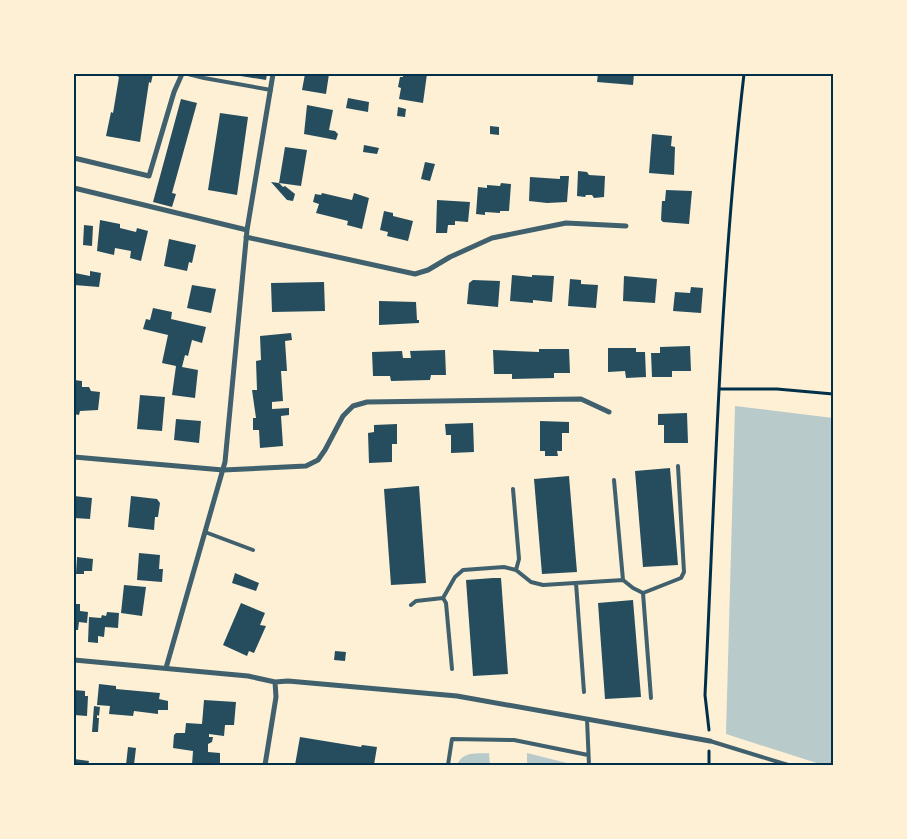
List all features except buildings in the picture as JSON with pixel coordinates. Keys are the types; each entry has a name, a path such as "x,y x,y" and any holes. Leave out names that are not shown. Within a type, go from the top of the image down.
{"street":[{"path":"74,158 149,176 174,92 182,74"},
{"path":"166,668 225,462 246,237 273,74"},
{"path":"74,188 247,230"},
{"path":"246,237 415,274 428,270 450,257 492,238 566,222 626,226"},
{"path":"74,457 222,470 306,466 318,460 326,450 343,416 353,406 367,402 581,399 609,412"},
{"path":"74,660 248,676 275,682 457,696 710,741"},
{"path":"265,765 276,697 275,682"}],"lane":[{"path":"188,74 271,90"},
{"path":"443,598 455,576 464,570 504,567 516,570 531,582 543,585 623,580 643,593 680,578 684,572 678,466"},
{"path":"614,480 623,580"},
{"path":"513,488 519,559 516,570"},
{"path":"205,532 253,550"},
{"path":"576,583 584,692"},
{"path":"643,593 651,698"},
{"path":"411,605 416,601 443,598"},
{"path":"443,598 446,603 452,669"},
{"path":"587,719 589,765"},
{"path":"448,765 452,739 514,740 588,755"},
{"path":"710,741 788,765"}],"path":[{"path":"709,765 710,741 705,695 719,389 737,132 744,74"},
{"path":"719,389 777,389 833,394"}],"shaded area":[{"path":"735,406 833,418 833,765 823,765 726,734"},
{"path":"489,753 490,765 457,765 466,755"},
{"path":"527,753 571,764 574,765 527,765"}]}
